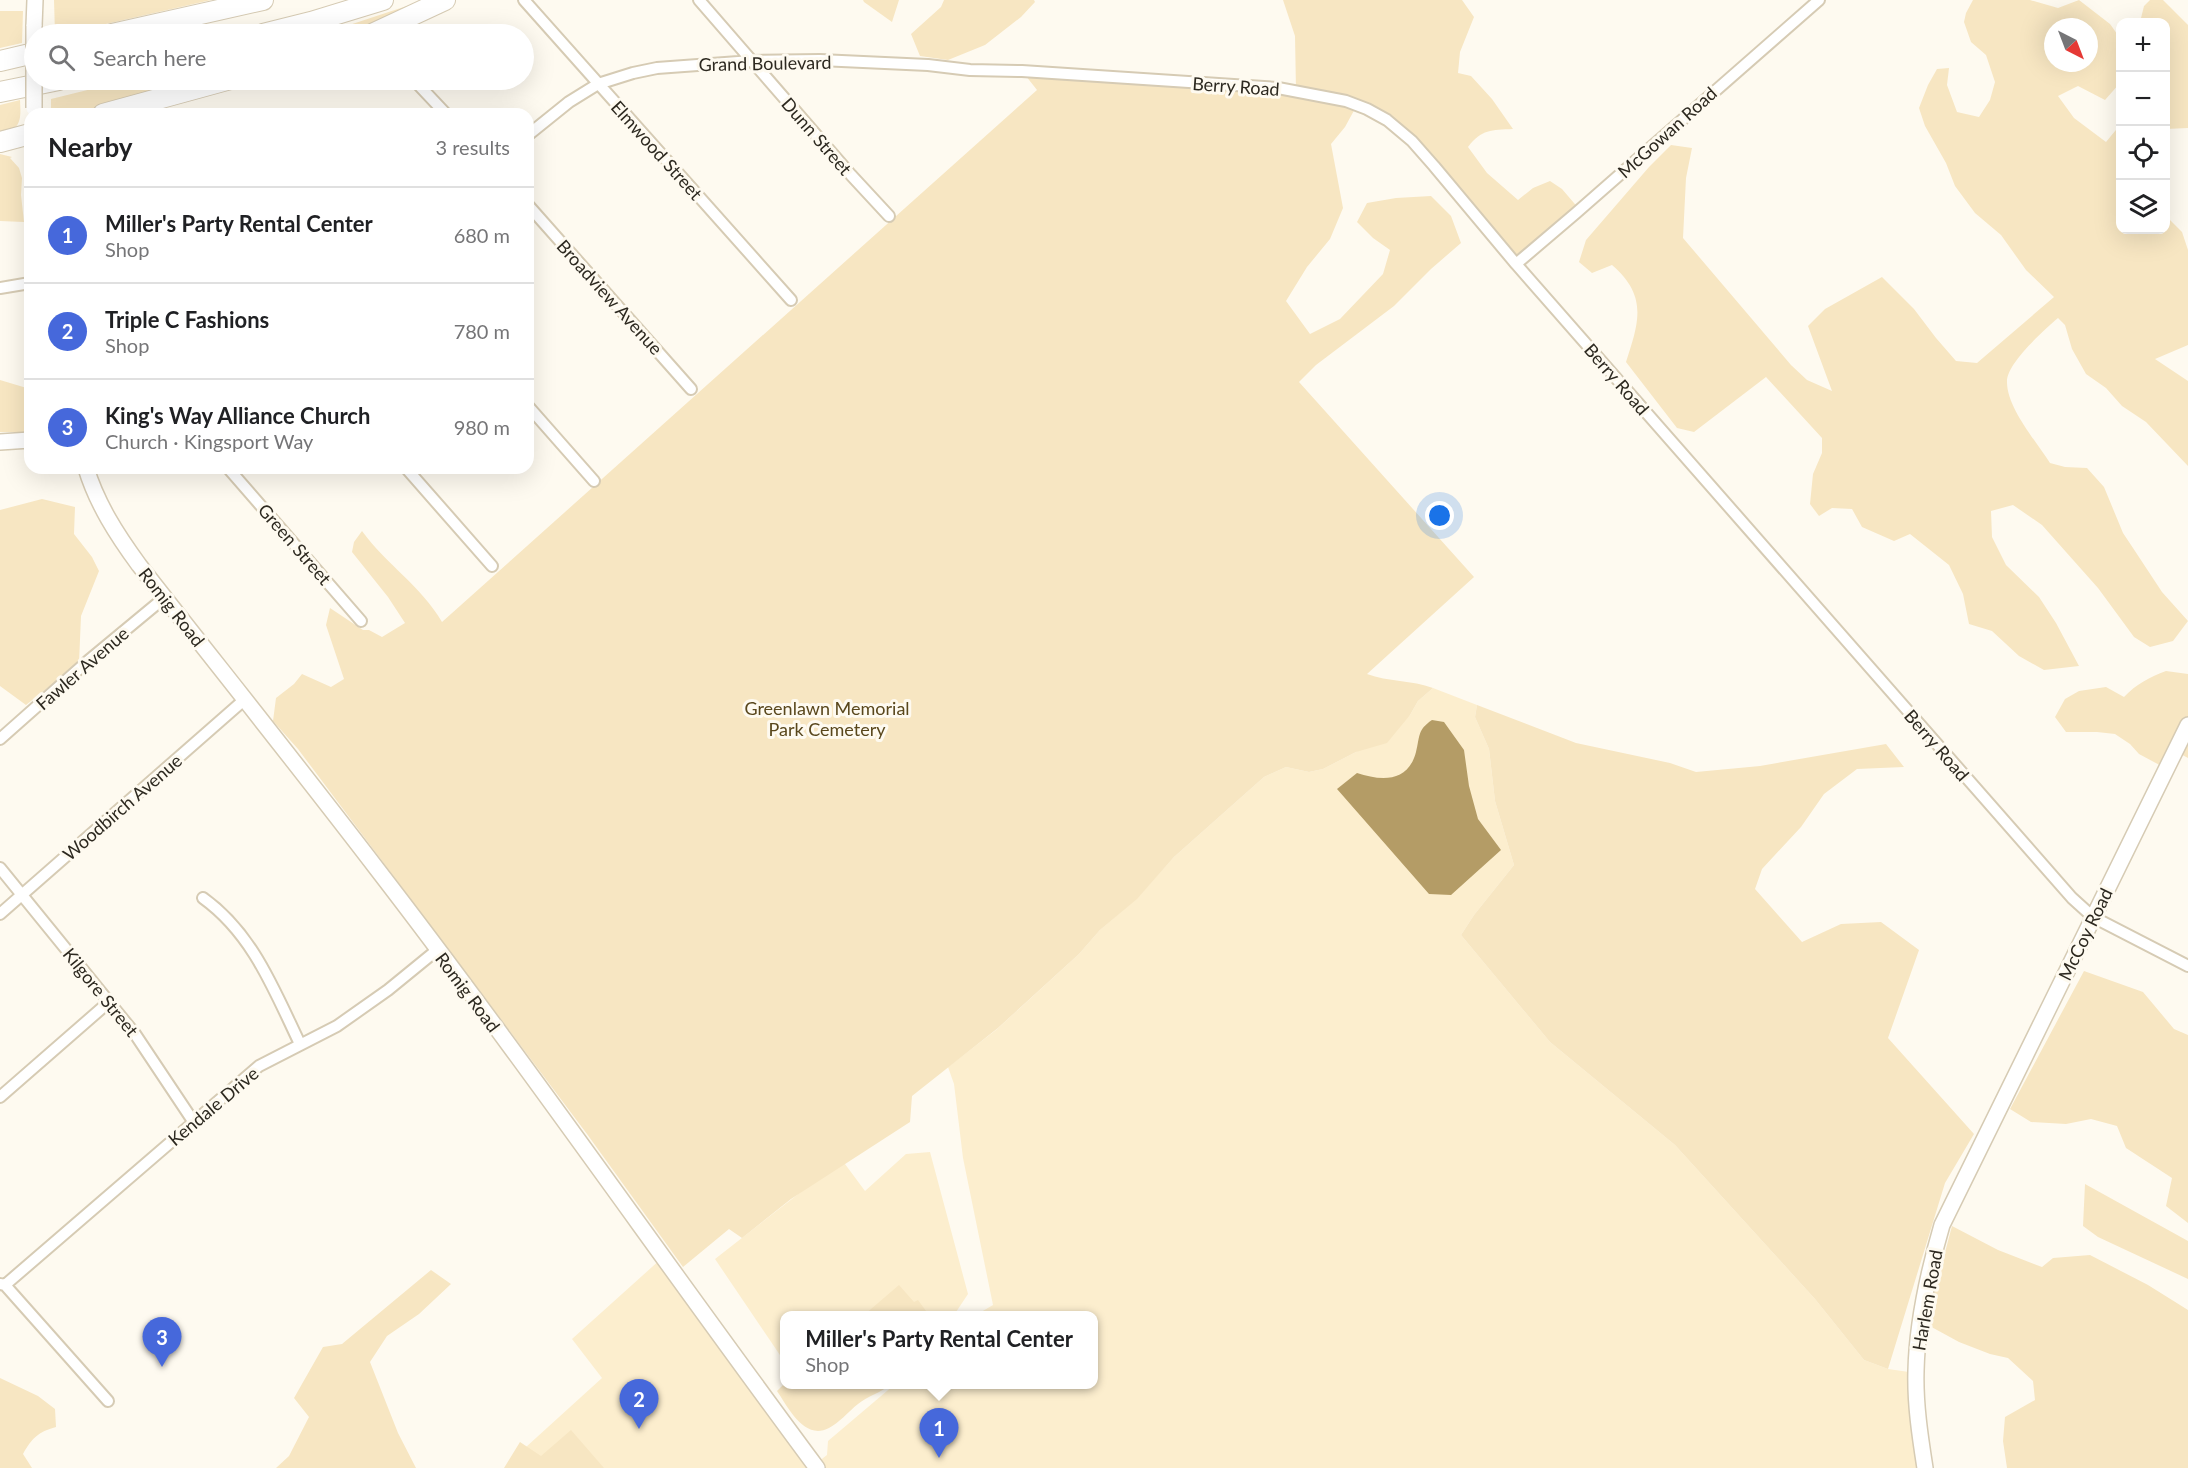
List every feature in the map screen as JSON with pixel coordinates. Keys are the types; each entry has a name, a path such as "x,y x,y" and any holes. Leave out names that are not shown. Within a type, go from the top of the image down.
{"highway":[{"path":"156,24 263,0"},
{"path":"303,24 383,0"},
{"path":"393,24 445,0"},
{"path":"0,61 24,55"},
{"path":"0,92 24,87"},
{"path":"126,108 191,90"},
{"path":"0,142 24,136"}],"street":[{"path":"34,24 35,0"},
{"name":"Elmwood Street","path":"524,0 791,300"},
{"name":"Dunn Street","path":"699,0 851,176 889,216"},
{"name":"McGowan Road","path":"1516,264 1819,0"},
{"name":"Grand Boulevard","path":"534,130 568,102 598,84 657,68 752,61 820,60 970,70 1022,71"},
{"name":"Berry Road","path":"1022,71 1278,88 1330,97 1367,109 1387,120 1412,141 1516,264 2072,898 2093,917 2188,966"},
{"path":"34,90 34,108"},
{"path":"423,90 440,108"},
{"name":"Broadview Avenue","path":"534,212 692,389"},
{"path":"0,288 24,284"},
{"path":"534,413 594,481"},
{"path":"0,442 24,440"},
{"name":"Romig Road","path":"88,474 119,538 377,869 817,1468"},
{"name":"Green Street","path":"233,474 361,621"},
{"path":"411,474 492,566"},
{"name":"Fawler Avenue","path":"0,739 164,598"},
{"name":"Woodbirch Avenue","path":"0,914 244,700"},
{"name":"McCoy Road","path":"1982,1142 2188,725"},
{"name":"Kilgore Street","path":"0,868 110,1001 154,1060 193,1121"},
{"path":"203,898 218,909 243,935 262,966 300,1044"},
{"name":"Kendale Drive","path":"3,1285 259,1066 337,1026 388,990 437,950"},
{"path":"0,1097 110,1001"},
{"name":"Harlem Road","path":"1925,1468 1918,1416 1916,1373 1920,1319 1931,1262 1942,1225 1982,1142"},
{"path":"3,1285 108,1401"}],"shaded area":[{"path":"1433,688 1477,705 1475,717 1489,749 1495,801 1514,865 1461,935 1550,1042 1675,1145 1815,1299 1864,1360 1888,1369 1916,1373 1925,1468 552,1468 526,1447 602,1378 572,1339 662,1258 814,1465 827,1455 828,1441 889,1389 1098,1389 1098,1311 983,1311 993,1305 963,1158 954,1084 948,1067 996,1030 1079,954 1100,930 1137,898 1174,857 1264,777 1286,767 1309,772 1323,769 1356,752 1410,715 1418,701"},
{"path":"1432,720 1444,722 1464,750 1469,786 1478,819 1501,850 1451,895 1429,894 1337,789 1357,773 1384,778 1400,774 1407,769 1416,752 1421,731"},
{"path":"930,1152 968,1294 957,1311 780,1311 780,1355 715,1259 842,1160 865,1191 906,1154"}],"green space":[{"path":"54,0 211,0 106,24 55,24"},
{"path":"425,0 380,24 352,24"},
{"path":"863,0 899,0 892,22 864,2"},
{"path":"944,0 1034,0 1035,2 1021,17 985,45 948,60 920,56 911,34 941,7"},
{"name":"Greenlawn Memorial Park Cemetery","path":"1283,0 1462,0 1474,17 1460,52 1458,73 1471,76 1492,99 1513,129 1483,134 1468,147 1487,173 1518,200 1533,188 1550,181 1562,189 1580,210 1516,264 1412,141 1357,105 1345,127 1331,144 1343,208 1330,239 1307,267 1286,301 1310,334 1340,319 1383,274 1390,250 1373,238 1357,222 1367,203 1396,198 1431,196 1451,216 1461,243 1394,306 1316,365 1299,382 1474,577 1367,674 1433,688 1418,701 1410,715 1387,743 1356,752 1323,769 1309,772 1286,767 1264,777 1174,857 1137,899 1100,930 1079,954 998,1028 912,1096 910,1122 791,1199 742,1238 729,1229 683,1267 587,1134 298,749 273,721 276,698 294,684 302,674 331,687 344,679 326,625 330,608 363,630 369,630 382,637 405,623 388,597 352,552 354,542 362,531 434,609 442,622 1037,90 1022,71 1296,90 1295,36"},
{"path":"1973,0 2030,0 2058,8 2079,0 2110,24 2116,32 2116,88 2105,100 2078,86 2058,96 2074,118 2106,142 2116,130 2116,234 2170,234 2170,220 2182,232 2188,250 2188,345 2155,359 2188,381 2188,466 2146,422 2122,406 2106,388 2086,374 2072,349 2065,325 2058,318 2019,357 2008,375 2008,392 2012,403 2023,424 2050,463 2065,467 2087,468 2104,487 2123,533 2162,592 2188,621 2173,641 2150,647 2134,637 2098,588 2042,525 2013,505 1991,511 1992,537 2006,565 2039,597 2079,666 2044,670 2019,656 1992,631 1969,624 1963,594 1949,565 1910,534 1894,541 1862,527 1852,509 1832,508 1819,516 1810,504 1813,474 1822,453 1822,438 1766,377 1694,432 1677,428 1626,362 1637,322 1636,299 1631,288 1612,265 1592,273 1579,262 1586,240 1649,167 1671,145 1692,148 1686,178 1683,238 1791,365 1807,380 1832,391 1808,326 1825,309 1882,277 1914,309 1956,361 1977,363 2054,297 2026,270 2001,235 1975,213 1955,186 1946,163 1925,126 1919,108 1937,69 1949,68 1947,85 1957,112 1979,117 1990,100 1995,82 1986,55 1971,42 1964,22"},
{"path":"2150,0 2163,0 2188,25 2188,128 2170,129 2170,18 2141,18 2144,6"},
{"path":"0,11 23,11 22,43 0,48"},
{"path":"87,90 175,90 110,108 51,108 51,99"},
{"path":"20,100 19,122 13,130 0,135 0,105"},
{"path":"0,154 12,157 10,158 19,168 22,178 24,222 0,221"},
{"path":"0,380 24,387 24,432 0,432"},
{"path":"42,499 75,507 74,534 92,557 99,571 81,616 79,663 26,705 0,686 0,510"},
{"path":"2166,671 2188,674 2188,758 2175,751 2167,769 2139,754 2130,744 2115,734 2066,732 2055,717 2065,699 2079,691 2106,687 2124,697 2144,681"},
{"path":"1477,705 1576,743 1670,763 1696,772 1760,766 1886,744 1904,767 1857,769 1824,794 1801,827 1762,869 1755,889 1802,942 1841,924 1881,922 1919,950 1888,1038 1974,1134 1945,1183 1888,1369 1864,1360 1815,1299 1675,1145 1550,1042 1461,935 1514,865 1495,801 1489,749 1475,717"},
{"path":"2084,971 2143,992 2174,1029 2188,1035 2188,1223 2166,1206 2172,1178 2126,1148 2117,1126 2091,1119 2066,1124 2031,1122 2010,1109"},
{"path":"2085,1184 2188,1241 2188,1279 2098,1237 2083,1226"},
{"path":"1952,1226 1998,1250 2042,1267 2053,1258 2090,1255 2148,1285 2188,1310 2188,1468 2007,1468 2003,1441 2005,1417 2035,1400 2033,1381 2008,1358 1959,1342 1926,1324"},
{"path":"431,1270 451,1284 419,1314 387,1336 370,1362 398,1433 416,1468 276,1468 289,1456 309,1417 294,1398 323,1347 342,1344"},
{"path":"899,1285 914,1302 918,1300 926,1311 869,1311"},
{"path":"0,1378 38,1396 55,1409 56,1427 36,1436 23,1454 32,1468 0,1468"},
{"path":"780,1388 884,1389 862,1401 833,1426 820,1431 804,1426 777,1391"},
{"path":"571,1430 604,1468 504,1468 520,1442 541,1456"}],"place":[{"name":"King's Way Alliance Church","path":"162,1367"},
{"name":"Triple C Fashions","path":"639,1429"},
{"name":"Miller's Party Rental Center","path":"939,1458"}]}
